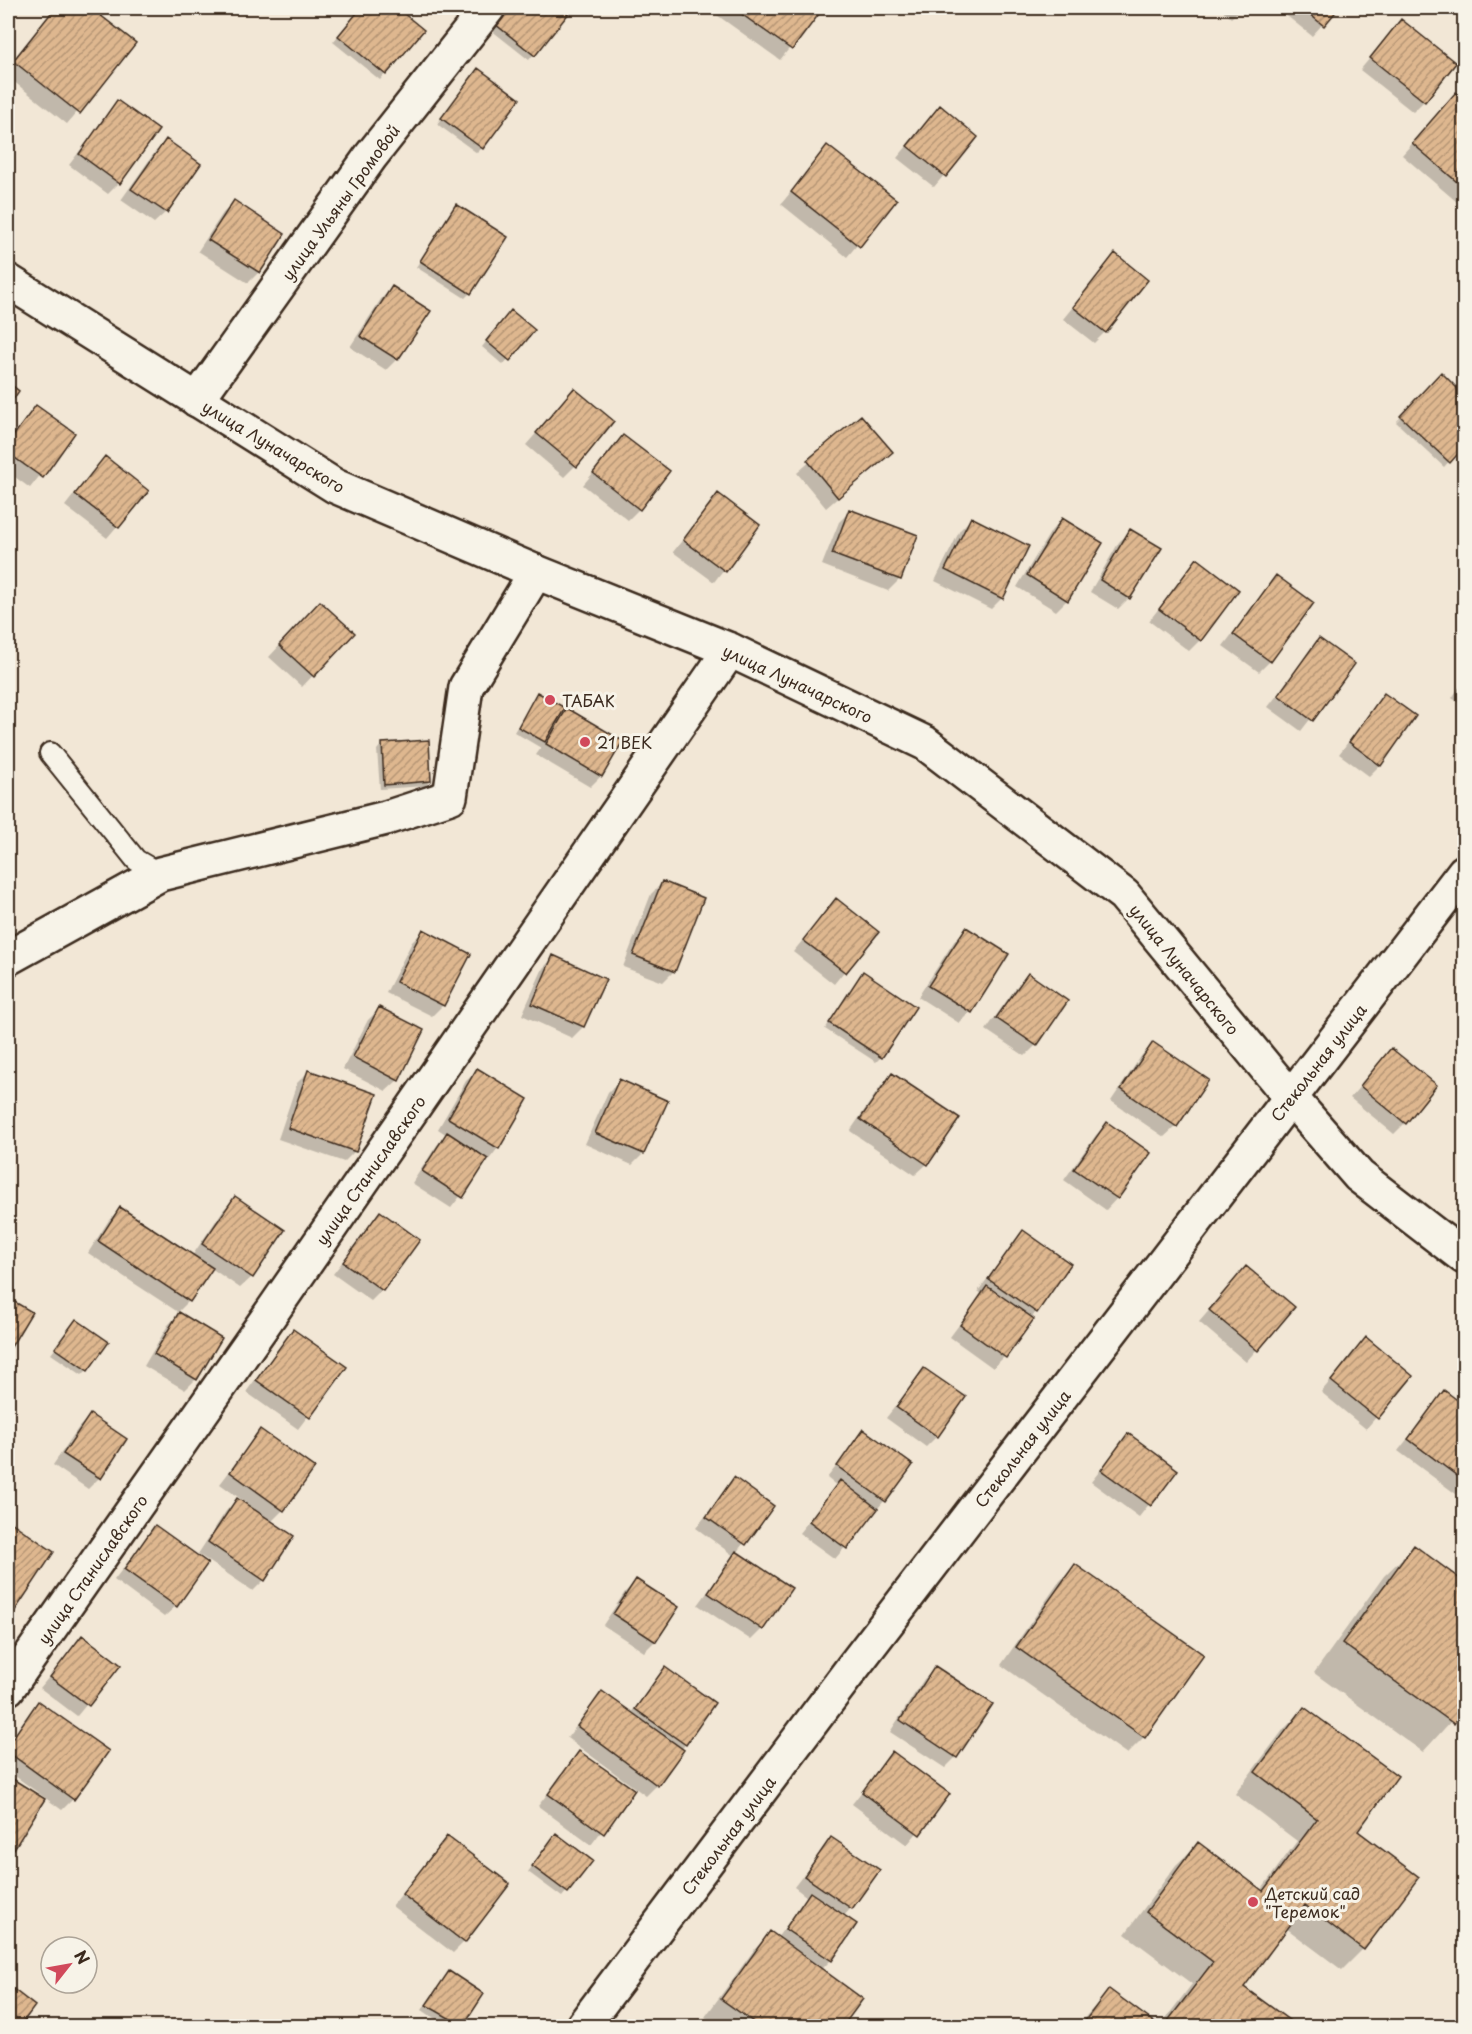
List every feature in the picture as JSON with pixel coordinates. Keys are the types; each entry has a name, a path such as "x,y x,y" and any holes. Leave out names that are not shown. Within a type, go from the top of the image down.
{"street":[{"name":"улица Ульяны Громовой","path":"197,400 371,156 488,8"},
{"name":"улица Луначарского","path":"8,281 335,486 536,572 730,650 925,743 1124,895 1291,1098 1359,1176 1464,1257"},
{"path":"8,958 160,874 386,818 450,797 466,687 536,572"},
{"name":"улица Станиславского","path":"8,1688 267,1320 730,650"},
{"name":"Стекольная улица","path":"584,2026 860,1658 1464,872"}],"lane":[{"path":"50,753 136,860 160,874"}],"building":[{"path":"55,8 91,8 136,43 80,114 13,61"},
{"path":"361,8 397,8 424,30 386,75 338,36"},
{"path":"499,8 573,8 535,56 490,20"},
{"path":"733,8 819,8 822,10 792,50"},
{"path":"1302,8 1339,8 1324,26"},
{"path":"1401,19 1456,63 1425,102 1370,58"},
{"path":"478,68 520,99 483,149 441,118"},
{"path":"1456,92 1464,100 1464,188 1412,143"},
{"path":"117,100 159,130 120,184 79,154"},
{"path":"940,105 978,137 946,177 907,146"},
{"path":"166,139 201,164 167,213 131,189"},
{"path":"827,145 897,200 860,247 791,192"},
{"path":"234,200 285,234 260,273 208,240"},
{"path":"456,204 508,237 471,294 420,261"},
{"path":"1115,253 1148,280 1106,333 1073,307"},
{"path":"392,286 431,311 398,360 360,336"},
{"path":"511,310 535,330 510,361 486,341"},
{"path":"1441,372 1464,395 1464,447 1450,463 1400,416"},
{"path":"8,382 19,391 8,407"},
{"path":"574,388 614,421 577,467 536,433"},
{"path":"36,405 75,433 43,478 8,453 8,443"},
{"path":"861,415 893,452 838,498 807,460"},
{"path":"623,435 670,471 640,510 593,473"},
{"path":"105,456 149,491 119,528 75,494"},
{"path":"718,493 760,525 726,572 683,540"},
{"path":"849,509 918,535 901,580 832,554"},
{"path":"971,517 1029,546 1003,599 945,570"},
{"path":"1062,518 1103,543 1068,601 1027,575"},
{"path":"1130,529 1162,548 1130,599 1100,580"},
{"path":"1197,558 1239,590 1201,641 1159,609"},
{"path":"1276,575 1314,603 1271,662 1233,634"},
{"path":"320,601 355,633 314,677 279,645"},
{"path":"1319,638 1355,664 1313,721 1278,695"},
{"path":"537,692 565,708 545,742 518,727"},
{"path":"1384,693 1416,716 1381,766 1349,742"},
{"name":"21 ВЕК","path":"567,708 623,741 602,777 546,744"},
{"path":"429,740 431,781 384,785 382,743"},
{"path":"662,881 704,898 675,972 633,955"},
{"path":"836,898 879,932 846,973 803,940"},
{"path":"966,927 1009,954 972,1013 928,986"},
{"path":"423,929 471,954 444,1006 396,982"},
{"path":"553,955 606,979 584,1027 532,1004"},
{"path":"863,971 916,1007 882,1058 829,1023"},
{"path":"1028,973 1068,1001 1037,1046 996,1018"},
{"path":"379,1007 424,1030 399,1081 353,1057"},
{"path":"1153,1042 1209,1080 1177,1127 1121,1089"},
{"path":"1391,1048 1437,1085 1406,1124 1360,1086"},
{"path":"477,1068 528,1099 499,1149 448,1118"},
{"path":"308,1070 377,1094 356,1152 288,1128"},
{"path":"892,1073 960,1118 928,1165 860,1119"},
{"path":"619,1079 668,1101 644,1154 595,1133"},
{"path":"1107,1122 1151,1153 1118,1199 1074,1169"},
{"path":"447,1132 488,1159 463,1198 422,1171"},
{"path":"235,1196 285,1230 253,1278 202,1244"},
{"path":"120,1207 213,1268 190,1302 98,1241"},
{"path":"380,1211 420,1240 383,1291 343,1262"},
{"path":"1023,1230 1071,1264 1037,1313 988,1279"},
{"path":"1246,1266 1295,1307 1258,1351 1209,1310"},
{"path":"987,1286 1034,1319 1006,1358 960,1325"},
{"path":"8,1298 32,1312 8,1352"},
{"path":"179,1312 222,1338 197,1380 154,1354"},
{"path":"76,1319 109,1342 88,1371 55,1348"},
{"path":"293,1329 347,1367 310,1418 256,1380"},
{"path":"1366,1337 1413,1376 1378,1419 1331,1381"},
{"path":"924,1368 966,1397 938,1437 896,1407"},
{"path":"1444,1390 1464,1405 1464,1481 1408,1439"},
{"path":"90,1414 127,1439 101,1479 63,1454"},
{"path":"260,1429 315,1468 284,1511 230,1472"},
{"path":"863,1429 913,1465 886,1502 837,1466"},
{"path":"1128,1433 1178,1470 1151,1506 1101,1470"},
{"path":"734,1477 774,1506 746,1545 706,1517"},
{"path":"840,1480 878,1509 847,1549 809,1521"},
{"path":"237,1498 294,1536 265,1581 208,1542"},
{"path":"8,1520 54,1552 8,1621"},
{"path":"155,1525 208,1563 177,1607 124,1569"},
{"path":"1414,1545 1464,1582 1464,1709 1454,1724 1342,1643"},
{"path":"736,1551 792,1588 763,1630 708,1593"},
{"path":"1075,1564 1204,1655 1145,1738 1016,1647"},
{"path":"636,1579 679,1607 656,1642 613,1614"},
{"path":"82,1635 121,1665 89,1706 50,1677"},
{"path":"935,1666 993,1704 957,1758 900,1720"},
{"path":"665,1667 715,1703 686,1745 635,1709"},
{"path":"602,1691 684,1750 658,1786 577,1726"},
{"path":"38,1701 109,1751 74,1800 8,1752 8,1745"},
{"path":"1304,1707 1398,1776 1358,1831 1419,1877 1364,1950 1305,1905 1244,1987 1297,2026 1164,2026 1213,1962 1146,1912 1198,1842 1263,1891 1317,1819 1255,1772"},
{"path":"579,1751 635,1790 604,1834 548,1794"},
{"path":"892,1751 950,1794 920,1835 862,1792"},
{"path":"8,1776 45,1799 14,1849 8,1845"},
{"path":"556,1833 593,1861 568,1893 532,1866"},
{"path":"447,1836 510,1884 465,1943 402,1894"},
{"path":"831,1837 880,1870 852,1909 804,1876"},
{"path":"810,1892 857,1924 832,1961 785,1929"},
{"path":"770,1931 863,1999 843,2026 759,2026 721,1999"},
{"path":"449,1971 484,1994 463,2026 426,2005"},
{"path":"8,1985 35,2006 20,2026 8,2026"},
{"path":"1109,1989 1159,2026 1081,2026"}],"place":[{"name":"ТАБАК","path":"550,700"},
{"name":"21 ВЕК","path":"585,742"},
{"name":"Детский сад \"Теремок\"","path":"1253,1902"}]}
